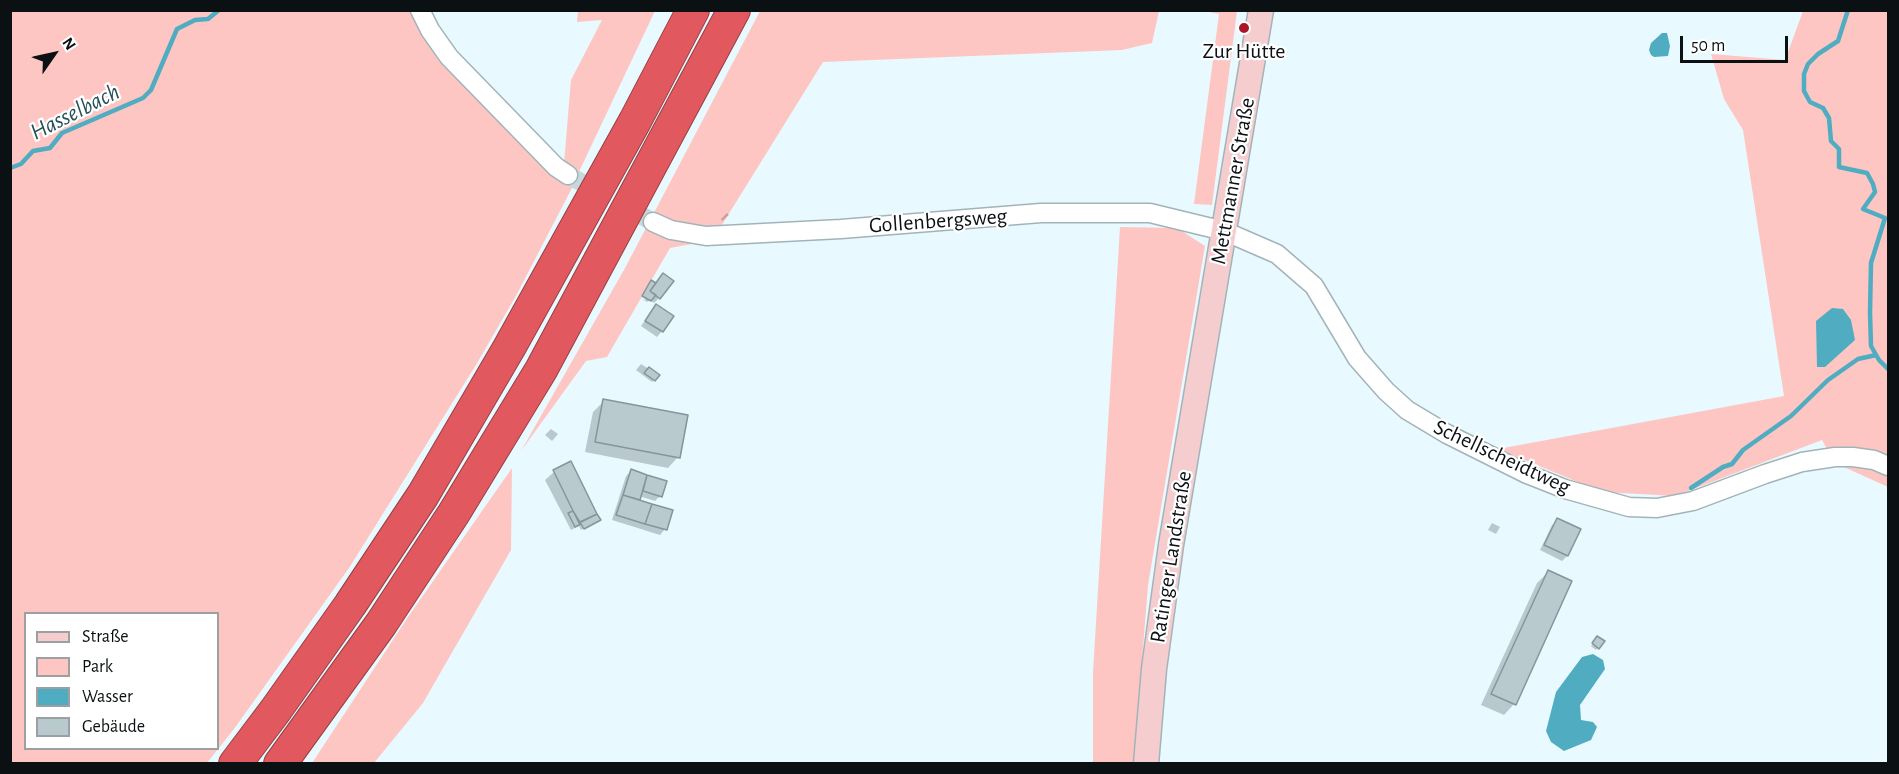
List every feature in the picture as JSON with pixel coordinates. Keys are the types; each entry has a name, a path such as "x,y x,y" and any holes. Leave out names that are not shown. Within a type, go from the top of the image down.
{"highway":[{"path":"235,764 350,605 423,495 509,348 635,121 693,10"},
{"path":"280,764 381,624 454,513 541,370 734,10"}],"main road":[{"name":"Mettmanner Straße","path":"1204,351 1261,10"},
{"name":"Ratinger Landstraße","path":"1146,764 1154,669 1169,556 1204,351"}],"street":[{"path":"420,10 430,30 449,57 555,167 568,176"},
{"name":"Gollenbergsweg","path":"652,222 671,230 706,236 841,229 1041,213 1150,213 1224,231"},
{"name":"Schellscheidtweg","path":"1224,231 1277,254 1314,286 1357,358 1386,391 1407,410 1447,434 1527,474 1565,489 1629,507 1657,508 1693,501 1802,462 1834,457 1853,457 1874,460 1888,466"}],"green space":[{"path":"10,11 412,11 426,40 441,62 573,186 517,294 476,365 349,568 219,748 219,612 24,612 24,750 217,750 207,763 11,763"},
{"path":"578,11 655,11 577,176 564,163 571,80 602,20 577,22"},
{"path":"760,11 1159,11 1152,43 1122,50 823,62 720,228 695,225 692,244 670,248 607,357 586,361 521,451 625,268"},
{"path":"1204,11 1237,11 1212,205 1194,204 1219,14"},
{"path":"1803,11 1888,11 1888,487 1835,463 1822,440 1675,496 1602,492 1498,449 1784,396 1743,130 1724,99 1711,54 1785,60"},
{"path":"1120,227 1177,228 1205,246 1148,585 1134,763 1093,764 1093,672"},
{"path":"512,468 511,550 423,703 374,763 312,763 408,617"}],"water":[{"path":"1662,33 1667,33 1670,46 1668,56 1654,57 1649,50 1651,43"},
{"path":"1832,308 1843,309 1851,320 1855,340 1825,367 1817,367 1816,321"},
{"path":"1593,654 1603,660 1605,669 1580,705 1581,720 1593,722 1597,727 1591,740 1564,751 1551,742 1546,731 1556,692 1582,657"}],"building":[{"path":"663,273 674,281 660,299 650,291"},
{"path":"651,280 656,283 650,291 656,295 651,301 642,296"},
{"path":"656,304 674,316 663,332 645,321"},
{"path":"649,367 660,375 655,381 644,373"},
{"path":"603,399 688,415 680,458 595,442"},
{"path":"571,461 597,514 579,523 553,470"},
{"path":"631,469 647,475 640,500 623,495"},
{"path":"647,475 667,481 662,497 643,491"},
{"path":"623,495 652,504 645,524 616,515"},
{"path":"652,504 673,510 667,530 645,524"},
{"path":"573,511 581,524 575,527 568,513"},
{"path":"597,514 601,520 584,529 580,522"},
{"path":"1557,518 1581,529 1568,556 1544,545"},
{"path":"1548,570 1572,581 1516,705 1491,694"},
{"path":"1597,636 1605,641 1599,649 1592,643"}],"waterway":[{"name":"Hasselbach","path":"10,168 21,164 33,151 50,148 62,133 143,98 151,90 177,29 195,20 208,19 219,10"},
{"path":"1848,10 1838,41 1818,54 1808,64 1804,74 1804,91 1810,102 1823,108 1829,118 1831,141 1839,149 1839,167 1867,173 1873,184 1875,192 1863,209 1885,218 1871,263 1870,313 1871,346 1879,360 1888,369"},
{"path":"1691,488 1723,467 1732,464 1743,450 1791,416 1828,380 1858,359 1876,355"}],"tunnel":[{"path":"568,175 653,222"}],"place":[{"name":"Zur Hütte","path":"1244,28"}]}
